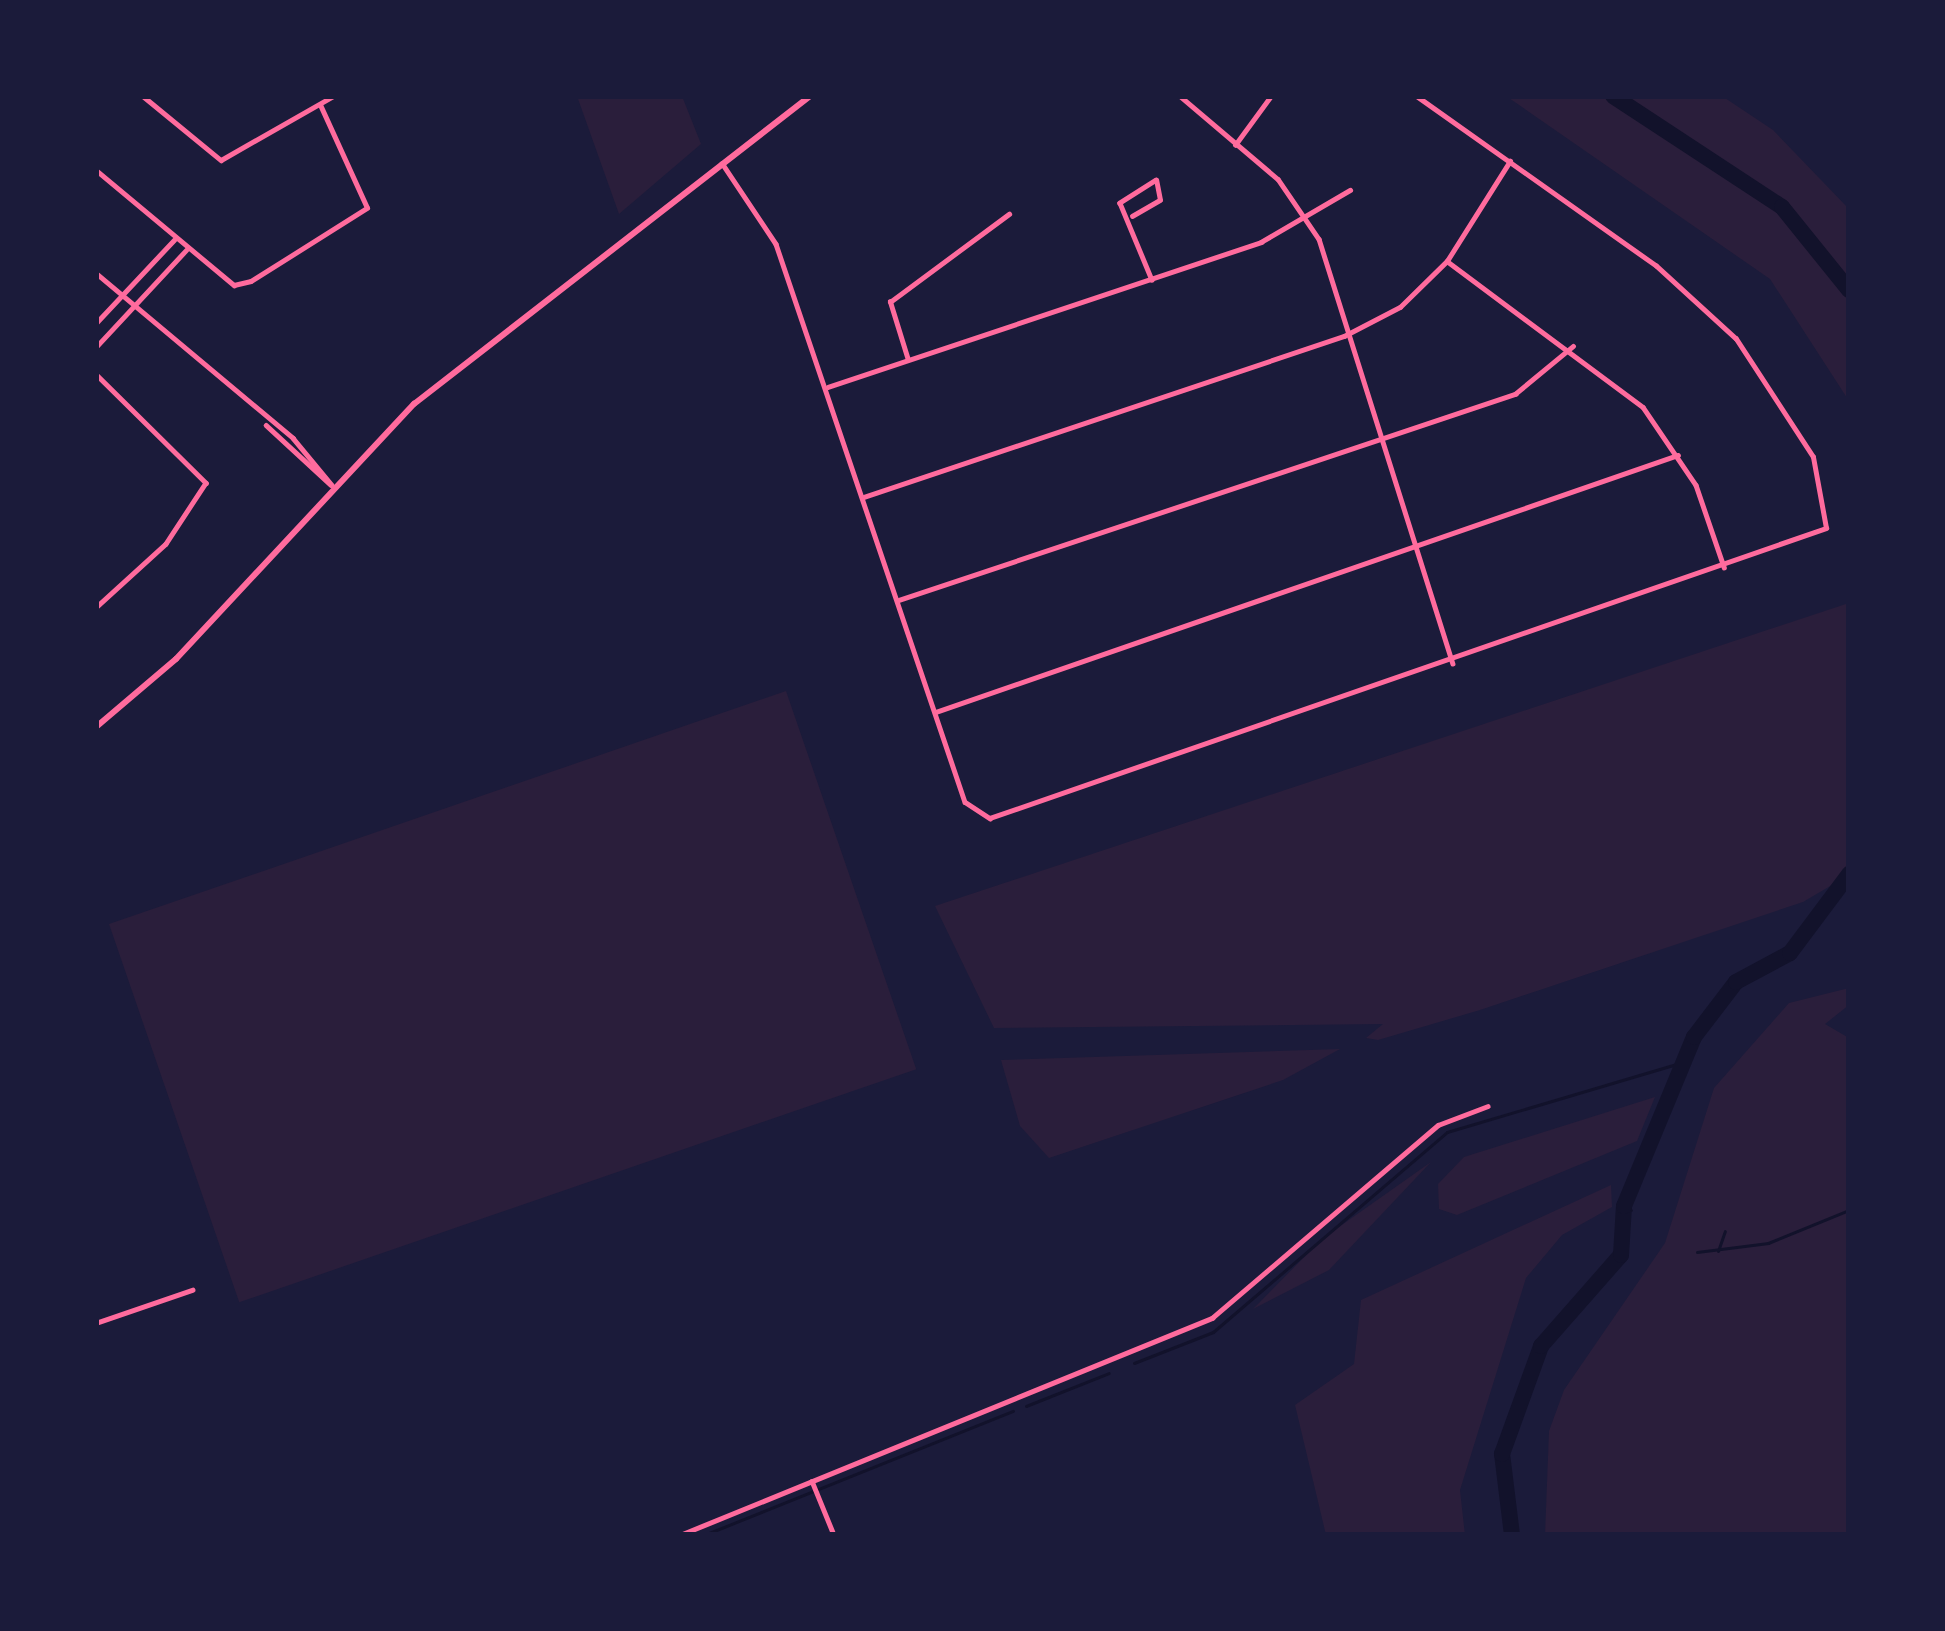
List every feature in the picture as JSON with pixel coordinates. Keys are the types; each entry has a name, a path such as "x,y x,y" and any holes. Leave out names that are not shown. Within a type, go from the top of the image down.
{"main road":[{"path":"96,727 176,659 332,485 498,334 810,96"}],"street":[{"path":"143,96 220,160 333,96"},
{"path":"1180,96 1310,222 1453,663"},
{"path":"1235,145 1270,96"},
{"path":"722,163 776,244 897,601 977,817 1453,663 1826,528 1813,457 1736,340 1510,161 1416,96"},
{"path":"96,170 233,285 367,208 320,105"},
{"path":"864,496 1344,336 1400,307 1447,262 1510,161"},
{"path":"1132,216 1160,200 1156,180 1122,196 1152,280"},
{"path":"828,387 1152,280 1310,222 1350,190"},
{"path":"908,360 890,302 1009,214"},
{"path":"96,323 174,240"},
{"path":"96,347 186,250"},
{"path":"1447,262 1573,346 1635,398 1678,455 1724,568"},
{"path":"96,273 332,485"},
{"path":"897,601 1379,443 1523,390 1573,346"},
{"path":"96,374 206,483 166,544 96,608"},
{"path":"263,420 332,485"},
{"path":"936,712 1415,551 1678,455"},
{"path":"680,1535 1213,1318 1438,1125 1488,1106"},
{"path":"96,1323 192,1290"},
{"path":"812,1481 834,1535"}],"shaded area":[{"path":"577,96 682,96 701,144 619,214"},
{"path":"1506,96 1722,96 1773,130 1849,209 1849,401 1770,279"},
{"path":"1849,603 1849,875 1803,902 1480,1010 1378,1040 1366,1038 1383,1024 994,1028 935,906"},
{"path":"786,691 916,1069 239,1302 109,924"},
{"path":"1849,988 1849,1005 1825,1024 1849,1038 1849,1535 1545,1535 1549,1431 1564,1390 1665,1243 1714,1088 1789,1003"},
{"path":"1340,1049 1283,1080 1049,1158 1020,1126 1001,1060"},
{"path":"1655,1097 1637,1141 1457,1215 1439,1209 1438,1184 1464,1157"},
{"path":"1431,1162 1329,1270 1253,1309 1322,1239"},
{"path":"1611,1185 1612,1207 1562,1235 1526,1278 1460,1490 1465,1535 1326,1535 1295,1405 1354,1364 1361,1300"}],"waterway":[{"path":"1613,96 1782,207 1849,290"},
{"path":"1512,1535 1502,1454 1541,1346 1621,1255 1624,1206 1694,1037 1736,982 1790,953 1849,874"},
{"path":"1134,1363 1213,1332 1447,1132 1686,1061"},
{"path":"1624,1206 1631,1210"},
{"path":"1697,1252 1768,1243 1849,1210"},
{"path":"1718,1251 1725,1231"},
{"path":"1026,1406 1109,1373"},
{"path":"704,1535 1013,1411"}]}
